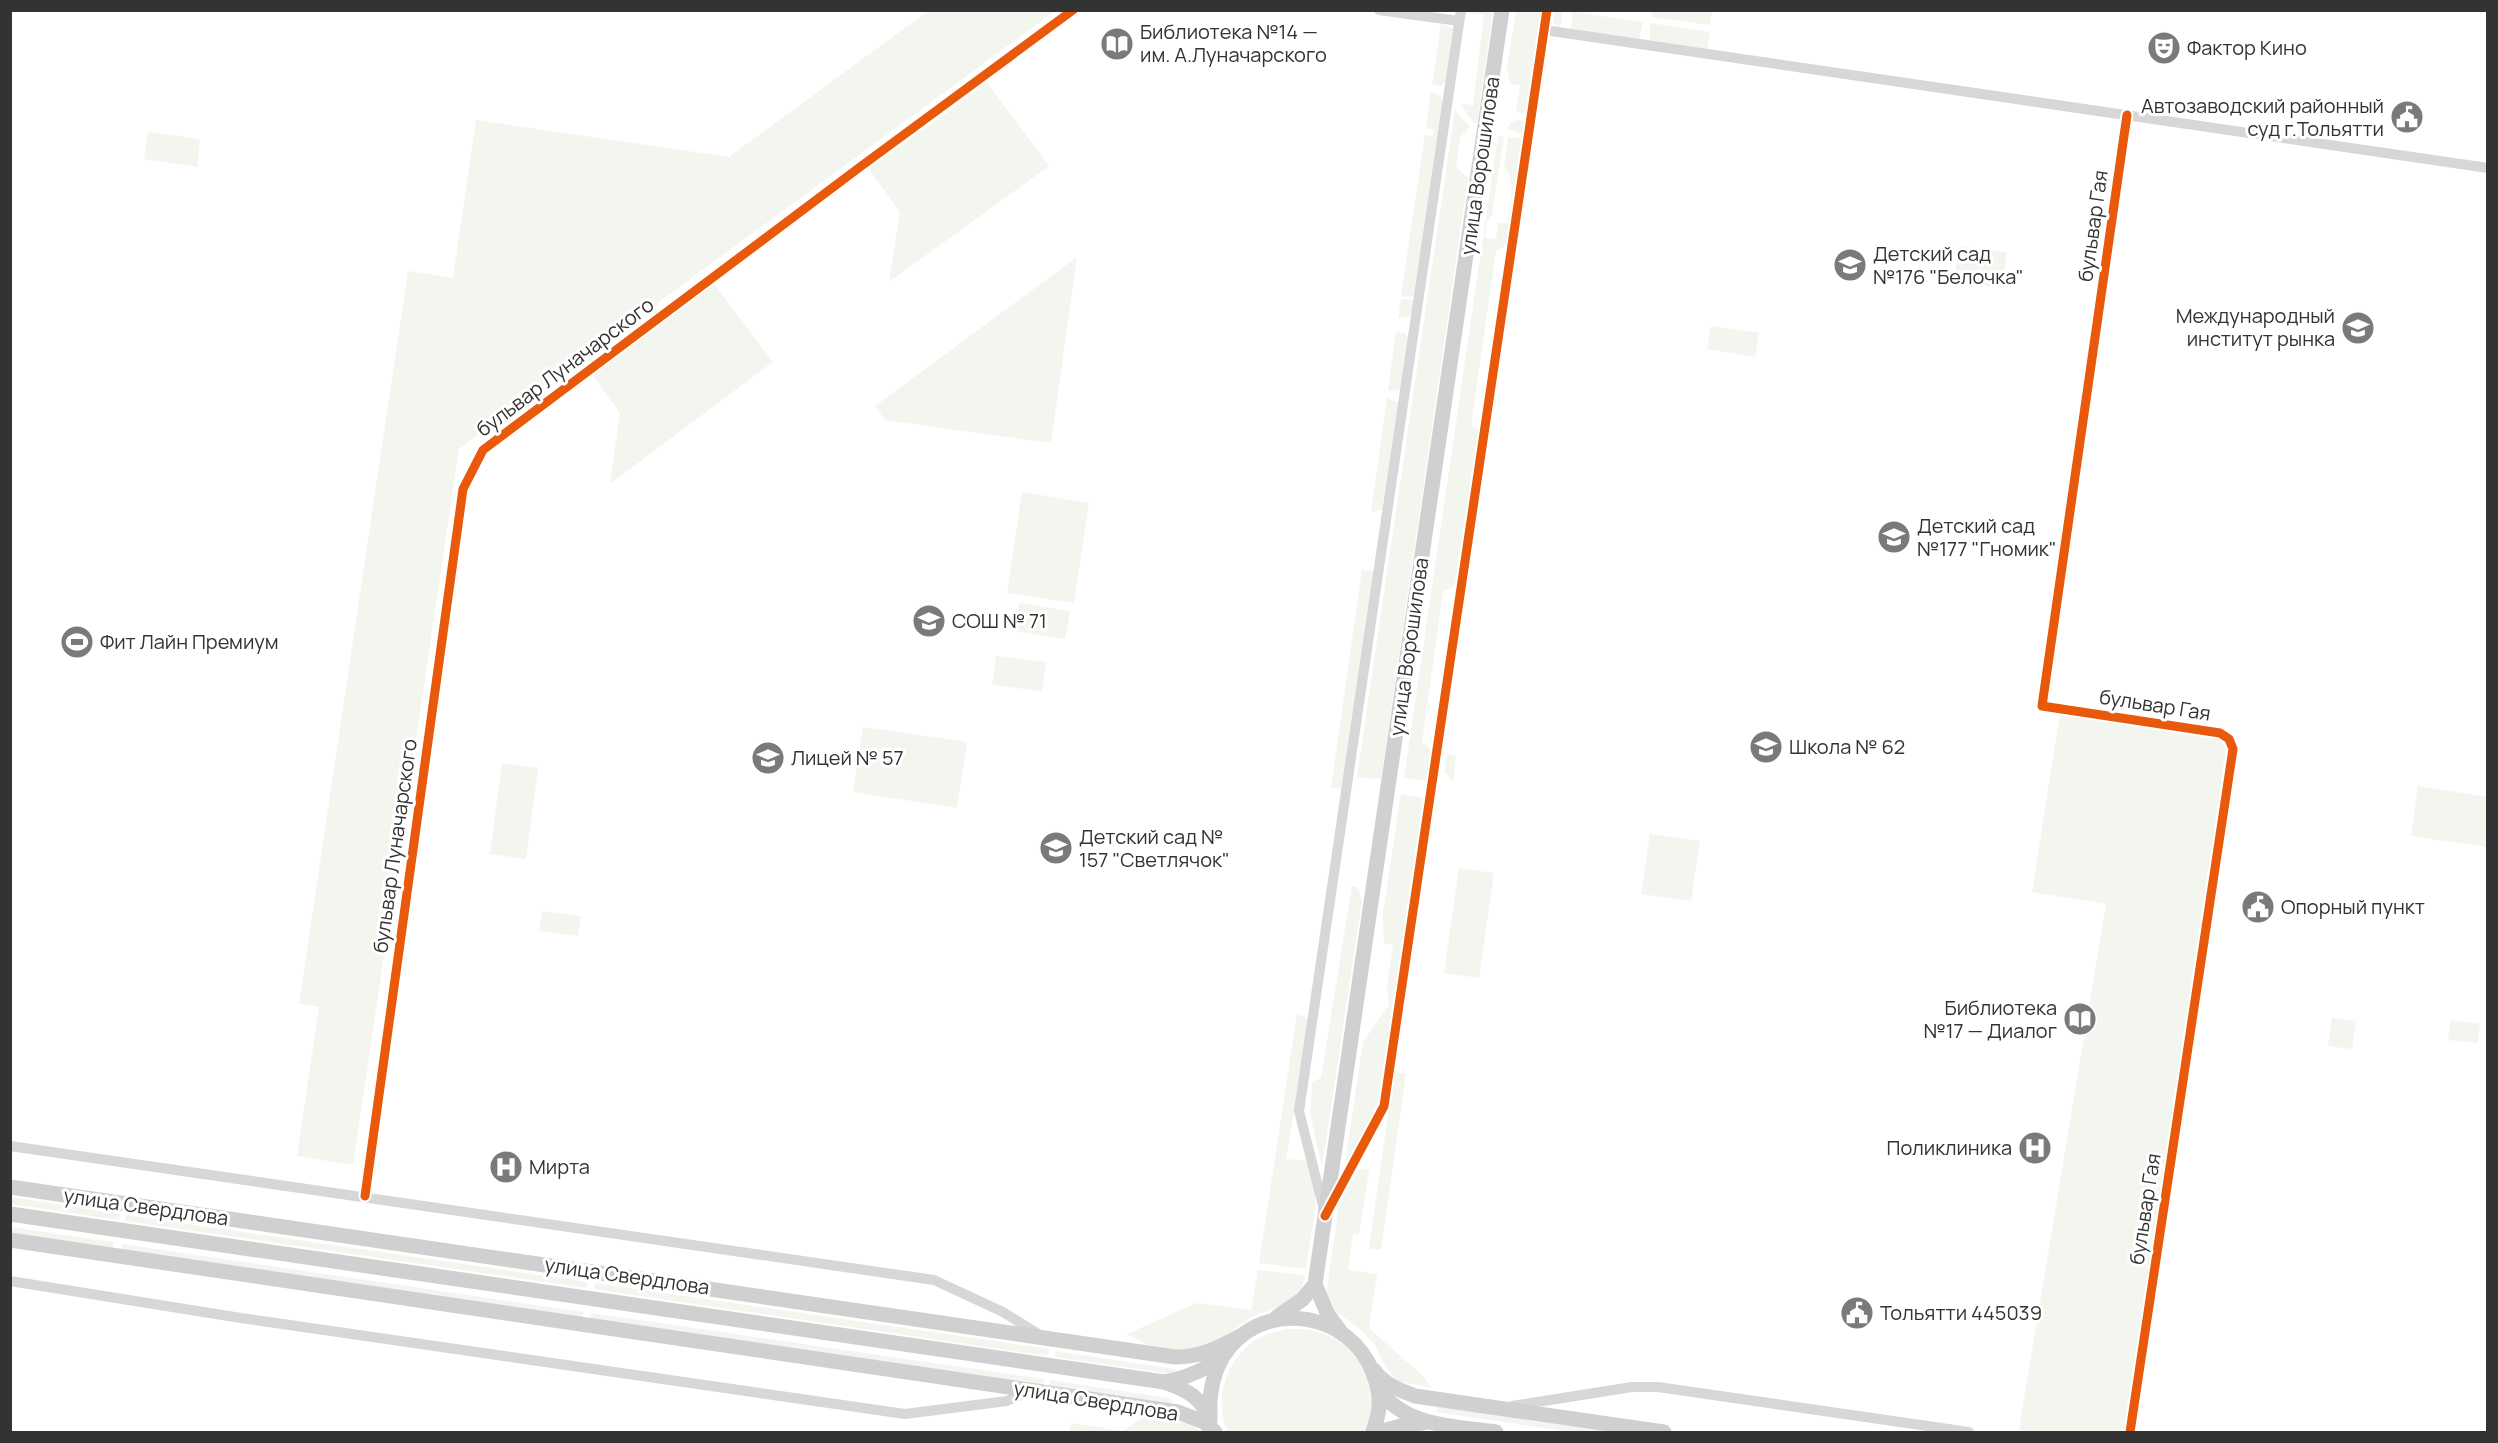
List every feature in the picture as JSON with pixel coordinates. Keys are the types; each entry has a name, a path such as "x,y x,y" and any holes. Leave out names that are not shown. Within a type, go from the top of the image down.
{"main road":[{"name":"улица Ворошилова","path":"1315,1284 1502,10"},
{"name":"улица Свердлова","path":"10,1187 1175,1357 1193,1357 1210,1353 1268,1322"},
{"name":"улица Свердлова","path":"10,1214 1164,1382 1186,1389 1196,1396 1214,1428"},
{"name":"улица Свердлова","path":"10,1240 1178,1412 1214,1428"},
{"path":"1268,1322 1290,1310 1315,1284"},
{"path":"1315,1284 1326,1313 1361,1350 1380,1378 1398,1390 1415,1396 1497,1409 1664,1432"},
{"path":"1268,1322 1294,1317 1311,1319 1340,1330"},
{"path":"1214,1428 1210,1400 1214,1376 1225,1354 1240,1336"},
{"path":"1361,1350 1374,1374 1378,1390 1379,1407 1373,1432"},
{"name":"улица Свердлова","path":"1164,1382 1202,1371 1225,1354"},
{"path":"1378,1390 1397,1410 1429,1423"},
{"path":"1379,1432 1404,1425 1429,1423 1496,1432"}],"street":[{"name":"бульвар Луначарского","path":"365,1196 463,489 478,457 492,443 1073,10"},
{"path":"1325,1216 1299,1111 1460,16 1379,10"},
{"path":"1325,1216 1384,1106 1547,10"},
{"path":"1544,30 2487,168"},
{"name":"бульвар Гая","path":"2127,115 2042,706 2220,733 2229,738 2232,749 2130,1432"},
{"path":"10,1146 934,1280 1004,1312 1043,1336"},
{"path":"10,1281 241,1318 904,1414 1007,1401 1032,1390"},
{"path":"1497,1409 1632,1388 1658,1387 1969,1432"}],"shaded area":[{"path":"928,11 1055,11 459,449 353,1165 297,1156 319,1007 299,1004 408,271 453,278 476,120 729,157"},
{"path":"1469,11 1493,11 1477,123 1474,123 1460,104 1473,105 1484,14 1469,13"},
{"path":"1516,11 1541,11 1527,113 1516,112 1520,85 1510,84 1507,68"},
{"path":"1553,11 1563,11 1560,29 1553,22"},
{"path":"1653,11 1712,11 1710,25 1651,17"},
{"path":"1573,12 1643,22 1639,39 1570,31"},
{"path":"1650,23 1710,32 1707,49 1650,40"},
{"path":"1441,24 1453,29 1445,82 1442,86 1432,85"},
{"path":"987,83 1049,166 889,282 900,212 869,169"},
{"path":"1431,92 1440,95 1443,101 1414,297 1401,296 1425,135 1433,136 1434,130 1426,128"},
{"path":"1455,110 1470,127 1460,137 1456,167 1468,178 1381,779 1357,777"},
{"path":"1525,121 1523,135 1507,128 1511,122"},
{"path":"148,132 200,139 197,167 144,159"},
{"path":"1498,136 1504,137 1492,215 1487,222 1485,238 1496,239 1498,223 1507,223 1512,194 1510,179 1504,167 1508,137 1523,139 1507,245 1496,251 1471,426 1477,428 1479,434 1459,583 1443,592 1422,742 1434,752 1429,781 1404,778"},
{"path":"1959,246 2007,252 2002,288 1954,281"},
{"path":"1077,257 1051,443 885,420 875,406"},
{"path":"714,284 773,362 610,484 620,413 592,375"},
{"path":"1401,299 1413,300 1412,314 1398,318"},
{"path":"1711,326 1759,333 1755,357 1707,349"},
{"path":"1396,331 1405,333 1408,338 1401,387 1398,390 1388,391"},
{"path":"1387,398 1398,403 1382,510 1371,512"},
{"path":"1022,492 1089,503 1074,603 1007,593"},
{"path":"1362,570 1374,571 1343,789 1331,788"},
{"path":"1019,603 1070,611 1065,639 1014,631"},
{"path":"996,656 1046,662 1042,691 992,685"},
{"path":"2060,713 2227,741 2127,1432 2019,1430 2106,904 2032,892"},
{"path":"863,727 967,742 957,808 853,792"},
{"path":"1447,754 1456,755 1453,781 1444,772"},
{"path":"502,763 538,768 526,859 490,854"},
{"path":"2418,786 2487,797 2487,847 2411,836"},
{"path":"1401,794 1427,798 1380,1099 1344,1170 1363,1042 1389,1005 1387,986 1393,945 1384,943 1383,914"},
{"path":"1650,834 1700,841 1691,901 1641,894"},
{"path":"1459,868 1494,873 1479,978 1444,973"},
{"path":"1352,886 1358,887 1362,901 1322,1167 1310,1114 1312,1082 1321,1078"},
{"path":"542,911 581,916 578,936 539,931"},
{"path":"1297,1014 1308,1018 1309,1025 1286,1159 1310,1161 1316,1205 1306,1269 1259,1263"},
{"path":"2332,1018 2356,1021 2352,1049 2328,1046"},
{"path":"2451,1020 2480,1024 2477,1043 2448,1040"},
{"path":"1394,1072 1406,1074 1381,1250 1369,1249"},
{"path":"1362,1168 1369,1170 1359,1235 1353,1234 1348,1270 1377,1274 1369,1328 1424,1377 1432,1388 1398,1381 1385,1366 1375,1345 1361,1330 1333,1309 1326,1295 1339,1204 1357,1172"},
{"path":"11,1197 120,1214 119,1220 11,1204"},
{"path":"126,1215 587,1282 587,1288 125,1221"},
{"path":"11,1227 113,1242 113,1249 11,1234"},
{"path":"122,1244 583,1312 582,1318 121,1250"},
{"path":"1258,1270 1305,1275 1301,1292 1285,1305 1253,1316 1213,1344 1197,1351 1156,1349 1127,1334 1197,1303 1251,1310"},
{"path":"595,1283 1049,1349 1047,1356 594,1289"},
{"path":"591,1313 1044,1379 1043,1385 590,1319"},
{"path":"1286,1329 1306,1329 1326,1335 1341,1343 1353,1354 1368,1383 1371,1399 1366,1432 1228,1432 1223,1419 1222,1405 1226,1378 1232,1365 1241,1353 1263,1336"},
{"path":"1055,1351 1175,1369 1178,1372 1173,1374 1055,1357"},
{"path":"1050,1380 1169,1398 1173,1401 1170,1403 1049,1386"},
{"path":"1437,1407 1610,1432 1571,1432 1436,1412"},
{"path":"1143,1417 1187,1423 1203,1432 1069,1432 1071,1423 1123,1431"}],"cycle path":[{"path":"365,1196 463,489 483,450 1073,10"},
{"path":"1325,1216 1384,1106 1547,10"},
{"path":"2127,115 2042,706 2220,733 2229,739 2233,749 2130,1432"}],"place":[{"name":"Библиотека №14 — им. А.Луначарского","path":"1117,44"},
{"name":"Фактор Кино","path":"2164,48"},
{"name":"Автозаводский районный суд г.Тольятти","path":"2407,117"},
{"name":"Детский сад №176 \"Белочка\"","path":"1850,265"},
{"name":"Международный институт рынка","path":"2358,328"},
{"name":"Детский сад №177 \"Гномик\"","path":"1894,537"},
{"name":"СОШ № 71","path":"929,621"},
{"name":"Фит Лайн Премиум","path":"77,642"},
{"name":"Школа № 62","path":"1766,747"},
{"name":"Лицей № 57","path":"768,758"},
{"name":"Детский сад № 157 \"Светлячок\"","path":"1056,848"},
{"name":"Опорный пункт","path":"2258,907"},
{"name":"Библиотека №17 — Диалог","path":"2080,1019"},
{"name":"Поликлиника","path":"2035,1148"},
{"name":"Мирта","path":"506,1167"},
{"name":"Тольятти 445039","path":"1857,1313"}]}
